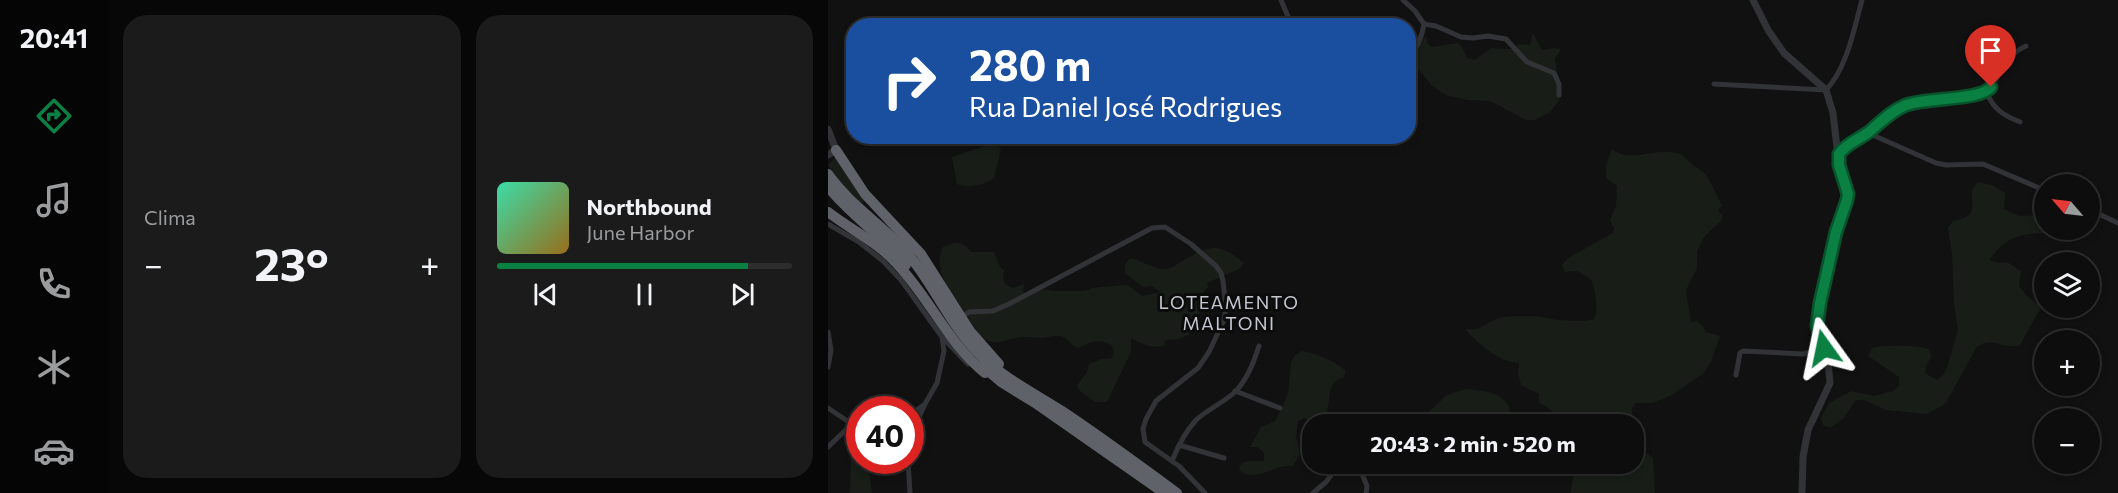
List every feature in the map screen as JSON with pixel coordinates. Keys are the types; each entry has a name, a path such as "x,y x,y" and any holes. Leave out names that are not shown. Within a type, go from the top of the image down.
{"highway":[{"path":"832,152 869,199 921,254 962,317 992,357 1023,386"},
{"path":"828,174 847,198 910,257 948,316 974,348 994,367 1177,493"},
{"path":"828,187 843,205 896,252 954,336 980,364 1001,382"},
{"path":"828,212 877,245 898,265 914,283 953,341 985,373 1035,403 1164,493"}],"street":[{"path":"1403,0 1424,24 1416,48"},
{"path":"1753,0 1768,30 1784,53 1826,90 1833,113 1839,165 1848,194 1836,232 1820,303 1817,326 1831,374 1830,383 1808,430 1803,458 1802,493"},
{"path":"1826,90 1837,75 1844,58 1862,0"},
{"path":"1283,1 1289,18"},
{"path":"1424,24 1436,26 1461,37 1488,36 1506,39 1527,62 1554,73 1559,84 1559,95"},
{"path":"1839,154 1891,113 1908,105 1987,92 2012,54 2026,46"},
{"path":"1714,84 1826,90"},
{"path":"1987,92 2003,115 2020,122"},
{"path":"828,129 832,152"},
{"path":"1868,133 1936,163 1983,164 2034,186"},
{"path":"2100,215 2118,223"},
{"path":"828,224 859,242 883,261 901,280 942,337 970,366 985,373"},
{"path":"962,317 969,312 993,311 1011,303 1152,228 1159,226 1173,231 1191,244 1221,273 1226,309 1217,336 1203,362 1156,402 1143,429 1145,442 1172,461 1205,493"},
{"path":"828,332 831,350 828,367"},
{"path":"925,404 934,392 939,375 945,351 942,337"},
{"path":"1172,461 1198,418 1235,391 1248,375 1259,346"},
{"path":"1736,375 1740,353 1743,351 1803,354 1824,348"},
{"path":"1235,391 1280,408"},
{"path":"828,408 846,420"},
{"path":"828,447 846,430"},
{"path":"1179,446 1224,458"},
{"path":"909,474 910,493"},
{"path":"1313,493 1332,474"},
{"path":"1362,474 1367,486 1366,493"}],"shaded area":[{"path":"1533,33 1542,50 1561,49 1555,59 1560,91 1559,101 1550,112 1535,120 1526,120 1490,101 1467,100 1446,95 1431,85 1416,68 1416,46 1426,36 1431,47 1458,43 1467,58 1475,60 1491,48 1511,49 1519,44 1530,45"},
{"path":"990,144 997,144 1001,150 994,178 976,186 957,184 952,157"},
{"path":"1612,149 1627,155 1669,152 1685,157 1707,176 1722,206 1718,210 1723,216 1721,221 1704,237 1697,252 1697,268 1686,290 1691,322 1697,321 1706,332 1720,336 1711,362 1704,373 1670,396 1653,403 1636,403 1632,408 1633,414 1554,414 1539,402 1539,394 1521,385 1518,374 1519,363 1511,362 1489,351 1465,329 1476,329 1495,319 1508,317 1536,316 1573,321 1594,319 1596,304 1591,279 1577,271 1565,272 1562,265 1568,258 1613,233 1614,228 1610,220 1616,206 1617,186 1606,178 1606,165"},
{"path":"837,156 866,198 862,204 841,183 828,165"},
{"path":"1978,182 1992,185 2005,193 2004,209 2019,216 2034,215 2034,233 2009,240 1995,252 1990,260 1998,263 2007,262 2021,271 2019,286 2034,301 2035,318 2020,345 2008,346 1987,342 1976,348 1947,401 1927,414 1886,410 1864,400 1856,400 1843,419 1830,428 1823,425 1821,418 1829,403 1851,391 1874,396 1893,391 1899,386 1899,377 1868,356 1872,348 1900,346 1929,349 1931,357 1925,373 1937,380 1943,375 1958,330 1948,227 1953,221 1966,217 1972,211 1972,190"},
{"path":"954,243 964,245 971,252 994,252 1000,267 1004,270 1005,284 1013,288 1024,284 1023,294 1025,296 1043,289 1085,291 1092,288 1124,285 1142,296 1161,292 1151,286 1143,287 1125,273 1125,265 1130,258 1165,269 1213,248 1227,251 1244,263 1239,269 1207,283 1208,287 1201,295 1201,312 1191,322 1189,335 1166,340 1164,342 1166,345 1156,347 1131,338 1131,352 1107,402 1095,402 1079,390 1077,385 1087,372 1089,364 1112,358 1114,352 1111,345 1098,341 1078,348 1065,338 1058,336 1018,337 998,342 987,341 951,293 942,275 940,256 943,247"},
{"path":"1301,351 1319,356 1346,371 1344,377 1332,386 1325,414 1302,414 1302,419 1298,421 1296,436 1300,454 1293,466 1252,475 1245,474 1239,470 1241,463 1264,461 1264,453 1258,447 1250,447 1261,427 1275,421 1283,406 1288,393 1291,363 1295,355"},
{"path":"1466,389 1492,393 1505,401 1510,414 1427,414 1447,395"},
{"path":"1644,451 1653,458 1655,493 1570,493 1574,474 1644,474"},
{"path":"851,474 869,474 872,493 850,493"}],"district":[{"name":"LOTEAMENTO MALTONI","path":"1229,313"}],"route":[{"path":"1824,348 1817,326 1817,317 1836,232 1848,194 1839,165 1839,154 1891,113 1908,105 1935,99 1982,95 1991,87"}]}
